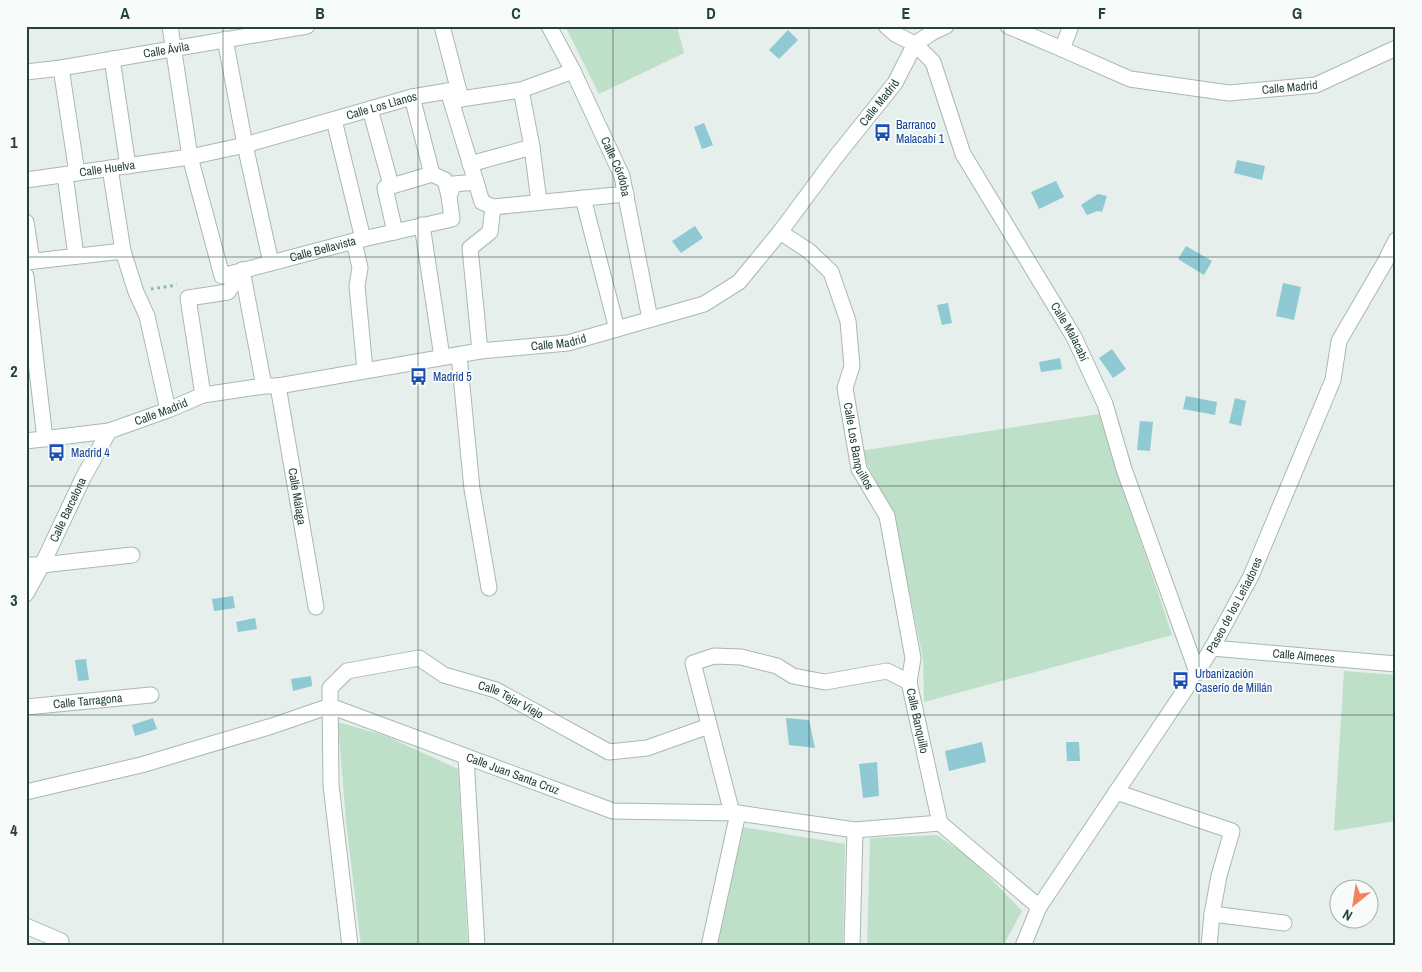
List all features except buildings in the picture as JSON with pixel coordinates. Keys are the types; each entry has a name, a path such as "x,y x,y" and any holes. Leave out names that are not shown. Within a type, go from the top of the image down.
{"street":[{"name":"Calle Bellavista","path":"170,26 190,157 222,276 359,240 452,219 449,196"},
{"name":"Calle Ávila","path":"26,72 61,68 307,26"},
{"path":"442,26 470,164 482,202 493,207 626,194"},
{"name":"Calle Córdoba","path":"549,26 573,71 622,176 650,319"},
{"name":"Calle Malacabí","path":"886,26 895,34 915,44 933,62 964,154 1074,337 1105,404 1124,468 1197,672"},
{"path":"915,44 946,26"},
{"name":"Calle Madrid","path":"1008,26 1130,79 1229,93 1316,85 1396,48"},
{"path":"1062,49 1071,26"},
{"path":"225,40 245,145 271,263"},
{"name":"Calle Madrid","path":"26,441 109,431 203,395 271,386 480,351 568,343 704,304 739,282 780,232 835,158 895,83 915,44"},
{"path":"112,59 128,166"},
{"path":"61,68 71,174 76,256"},
{"name":"Calle Los Llanos","path":"190,157 245,145 412,97 521,90 573,71"},
{"path":"521,90 532,147 539,202"},
{"path":"412,97 432,174"},
{"path":"370,109 391,185"},
{"path":"334,120 359,240 360,268 357,286 365,370"},
{"path":"470,164 532,147"},
{"name":"Calle Huelva","path":"26,180 190,157"},
{"path":"110,168 124,251 136,292 147,316 168,410"},
{"path":"395,232 385,188 432,174 445,180 449,196"},
{"path":"449,196 454,184 476,182"},
{"path":"583,198 617,329"},
{"path":"480,351 470,248 490,232 493,207"},
{"path":"26,222 29,261 124,251"},
{"path":"422,225 442,358"},
{"name":"Calle Los Banquillos","path":"780,232 809,251 832,272 848,321 852,366 845,388 859,469 886,516 913,658 909,682"},
{"name":"Paseo de los Leñadores","path":"1023,946 1039,907 1197,672 1251,576 1333,380 1339,342 1390,262 1396,240"},
{"path":"203,395 188,298 228,292 242,270"},
{"name":"Calle Málaga","path":"242,270 271,386 316,607"},
{"path":"26,276 45,439"},
{"path":"459,355 472,489 489,588"},
{"name":"Calle Barcelona","path":"26,594 42,565 83,478 109,431"},
{"name":"Calle Barcelona","path":"26,565 132,556"},
{"name":"Calle Almeces","path":"1212,648 1396,664"},
{"name":"Calle Banquillo","path":"709,726 693,663 714,656 741,657 777,666 793,676 825,682 887,671 909,682 940,823"},
{"name":"Calle Tejar Viejo","path":"330,706 330,688 347,671 419,658 444,675 496,690 609,752 647,748 709,726"},
{"name":"Calle Tarragona","path":"26,707 151,695"},
{"path":"26,792 141,765 272,726 330,706 332,785 350,946"},
{"name":"Calle Juan Santa Cruz","path":"330,706 613,811 735,813 854,830 940,823"},
{"path":"708,946 735,813 709,726"},
{"path":"466,757 477,946"},
{"path":"1116,792 1232,831 1219,876 1212,914 1209,946"},
{"path":"940,823 1039,907"},
{"path":"852,946 854,830"},
{"path":"1212,914 1284,923"},
{"path":"26,926 61,941"}],"path":[{"path":"136,292 179,285"}],"green space":[{"path":"565,26 677,26 684,53 599,94"},
{"path":"1099,414 1172,635 924,702 923,659 894,516 860,451"},
{"path":"1344,671 1396,675 1396,821 1334,831"},
{"path":"338,722 386,736 458,769 468,946 361,946 346,822"},
{"path":"743,827 845,844 843,946 715,946"},
{"path":"937,835 973,860 1022,911 1003,946 867,946 870,838"}],"water":[{"path":"788,30 798,40 779,59 769,50"},
{"path":"704,123 713,145 702,149 694,127"},
{"path":"1237,160 1265,166 1262,180 1234,173"},
{"path":"1056,181 1064,197 1039,209 1031,192"},
{"path":"1098,194 1107,196 1102,212 1098,211 1087,215 1081,205"},
{"path":"695,226 703,238 681,253 672,241"},
{"path":"1186,246 1212,261 1204,275 1178,259"},
{"path":"1283,283 1301,287 1294,320 1276,316"},
{"path":"948,303 952,323 942,325 937,305"},
{"path":"1112,349 1126,369 1113,378 1099,358"},
{"path":"1060,358 1062,369 1041,372 1039,362"},
{"path":"1186,396 1217,402 1215,415 1183,409"},
{"path":"1235,398 1246,401 1241,426 1229,423"},
{"path":"1140,421 1153,422 1150,451 1137,450"},
{"path":"233,596 235,608 214,611 212,599"},
{"path":"255,618 257,629 238,632 236,622"},
{"path":"86,659 89,680 78,681 75,660"},
{"path":"311,676 312,686 293,691 291,679"},
{"path":"153,718 157,729 135,736 132,725"},
{"path":"786,718 809,720 815,748 789,745"},
{"path":"982,742 986,762 949,771 945,751"},
{"path":"1066,742 1079,742 1080,761 1067,761"},
{"path":"877,762 879,796 863,798 859,764"}],"place":[{"name":"Barranco Malacabí 1","path":"882,132"},
{"name":"Madrid 5","path":"419,377"},
{"name":"Madrid 4","path":"57,453"},
{"name":"Urbanización Caserío de Millán","path":"1181,681"}]}
